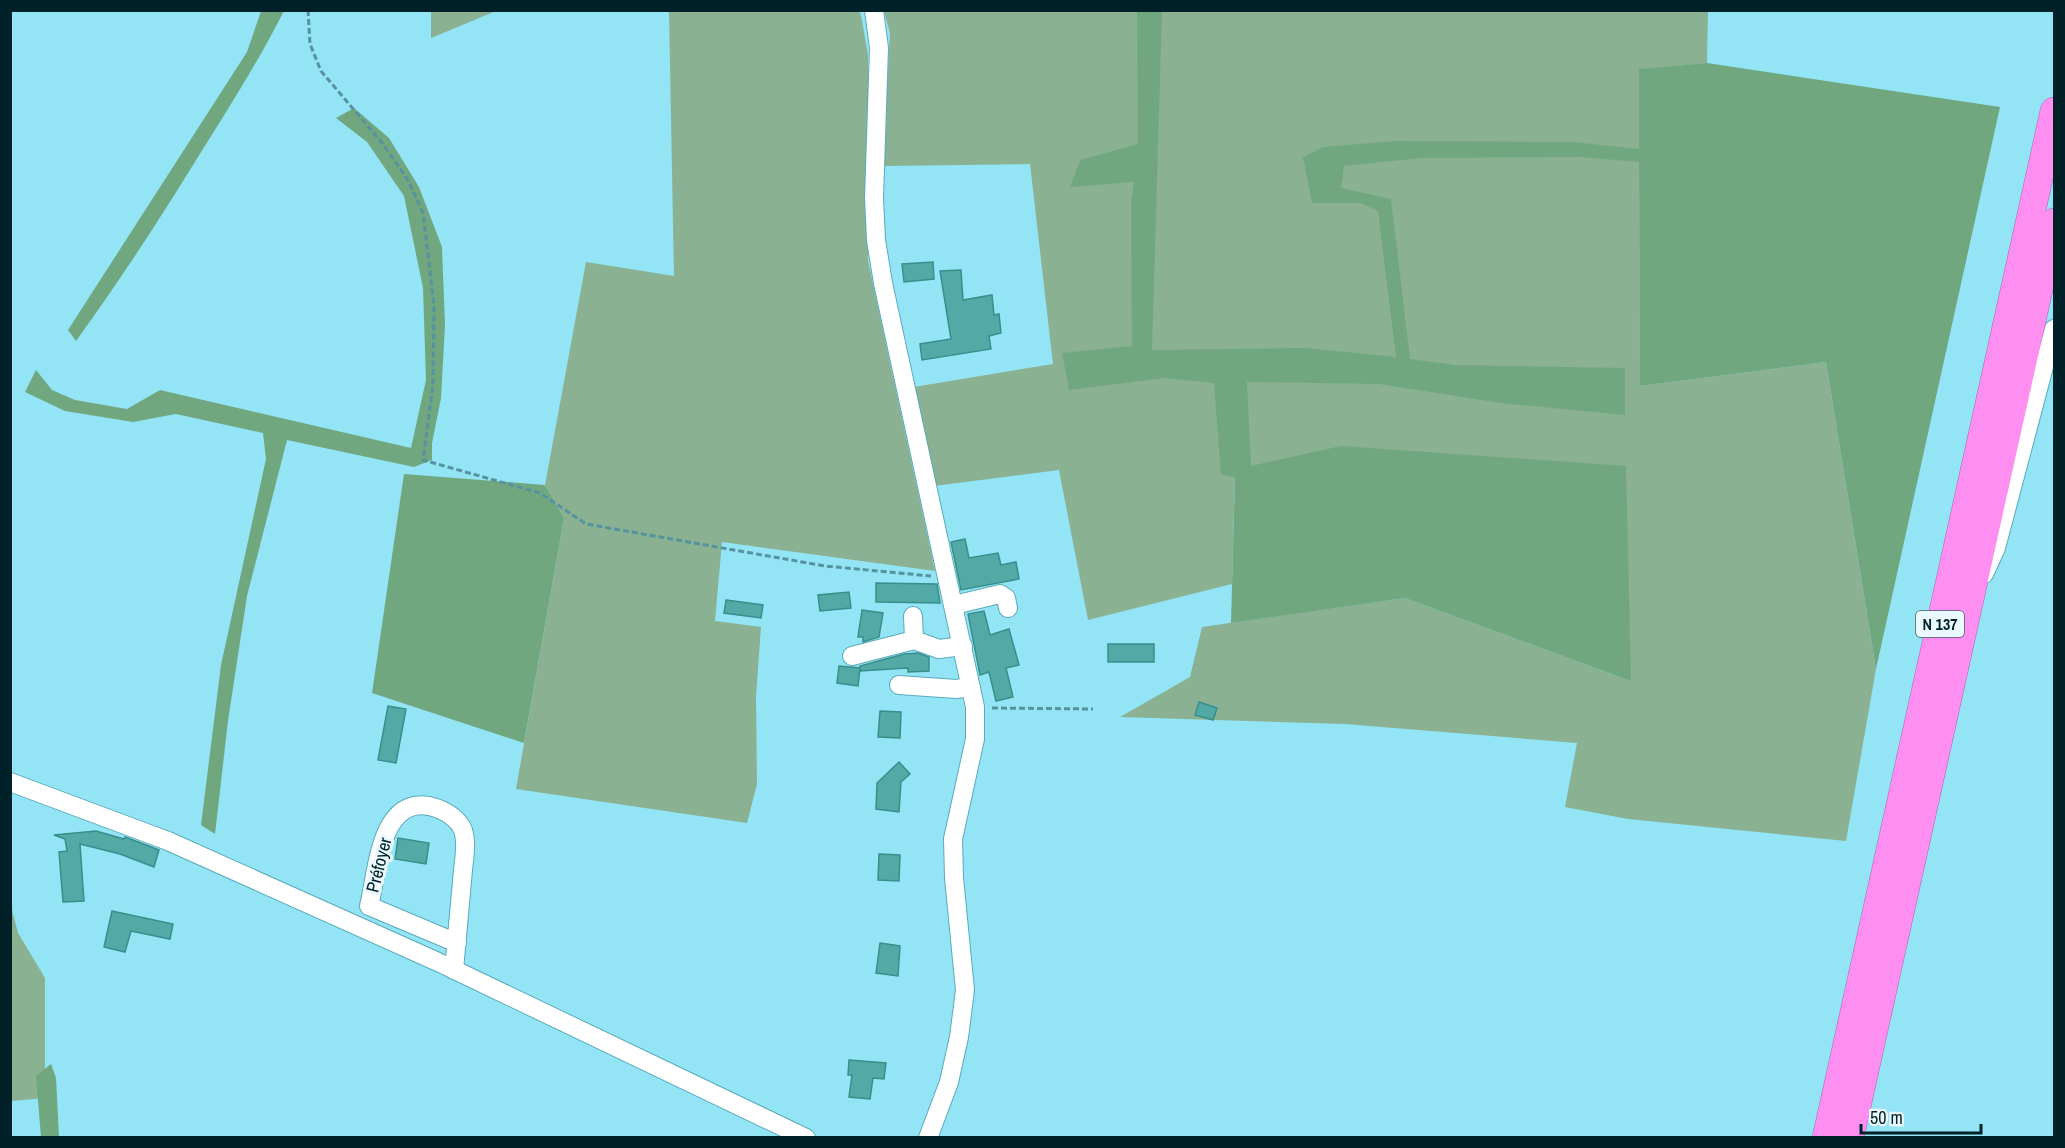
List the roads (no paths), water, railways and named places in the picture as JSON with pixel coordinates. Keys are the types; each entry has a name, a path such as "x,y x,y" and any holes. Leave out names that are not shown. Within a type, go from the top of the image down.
{"highway":[{"name":"N 137","path":"1826,1137 2055,111"},
{"name":"N 137","path":"1850,1137 2055,222"}],"street":[{"path":"873,10 879,48 874,198 876,240 883,283 975,707 975,740 953,839 954,878 965,990 959,1037 949,1082 928,1137"},
{"path":"1969,608 1996,548 2055,329"},
{"path":"954,605 1000,594 1006,598 1008,608"},
{"path":"913,616 914,640"},
{"path":"852,656 914,640 939,649 963,646"},
{"path":"899,685 956,689 971,687"},
{"path":"10,783 168,841 454,970 806,1137"},
{"name":"Préfoyer","path":"454,970 457,943 466,849 464,831 453,817 443,810 428,805 412,806 402,812 388,827 382,843 369,906 457,943"}]}
